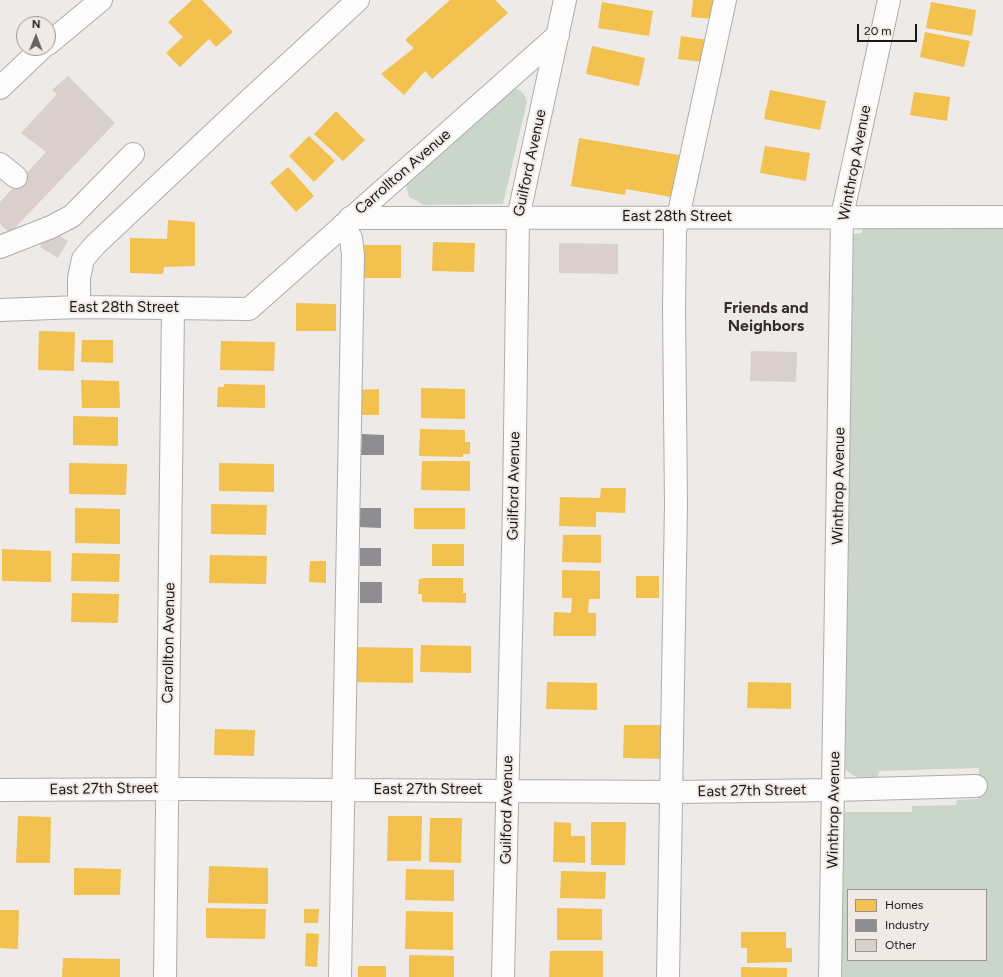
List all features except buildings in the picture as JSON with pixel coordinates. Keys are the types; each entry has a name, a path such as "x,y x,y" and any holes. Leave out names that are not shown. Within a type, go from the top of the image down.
{"street":[{"path":"56,37 100,0"},
{"path":"79,307 79,278 83,259 95,245 239,109 358,0"},
{"name":"Guilford Avenue","path":"503,977 508,790 518,218 565,0"},
{"path":"668,977 676,505 674,309 675,231 725,0"},
{"name":"Winthrop Avenue","path":"830,977 842,216 889,0"},
{"name":"Carrollton Avenue","path":"249,309 558,35"},
{"path":"0,88 34,56"},
{"path":"0,247 51,227 72,216 133,154"},
{"name":"East 28th Street","path":"347,222 518,218 842,216 1003,217"},
{"path":"340,977 342,789 353,255 347,222"},
{"name":"East 28th Street","path":"0,310 79,307 249,309"},
{"name":"Carrollton Avenue","path":"165,977 173,308"},
{"name":"East 27th Street","path":"0,790 342,789 672,792 976,786"}],"shaded area":[{"path":"509,87 521,91 527,102 503,204 424,205 409,197 406,184"},
{"path":"1003,224 1003,977 839,977 843,812 912,812 912,806 956,805 957,800 978,799 979,768 879,771 878,778 857,777 848,772 845,768 851,253 853,234 862,233 862,225"}],"district":[{"name":"Friends and Neighbors","path":"766,317"}]}
